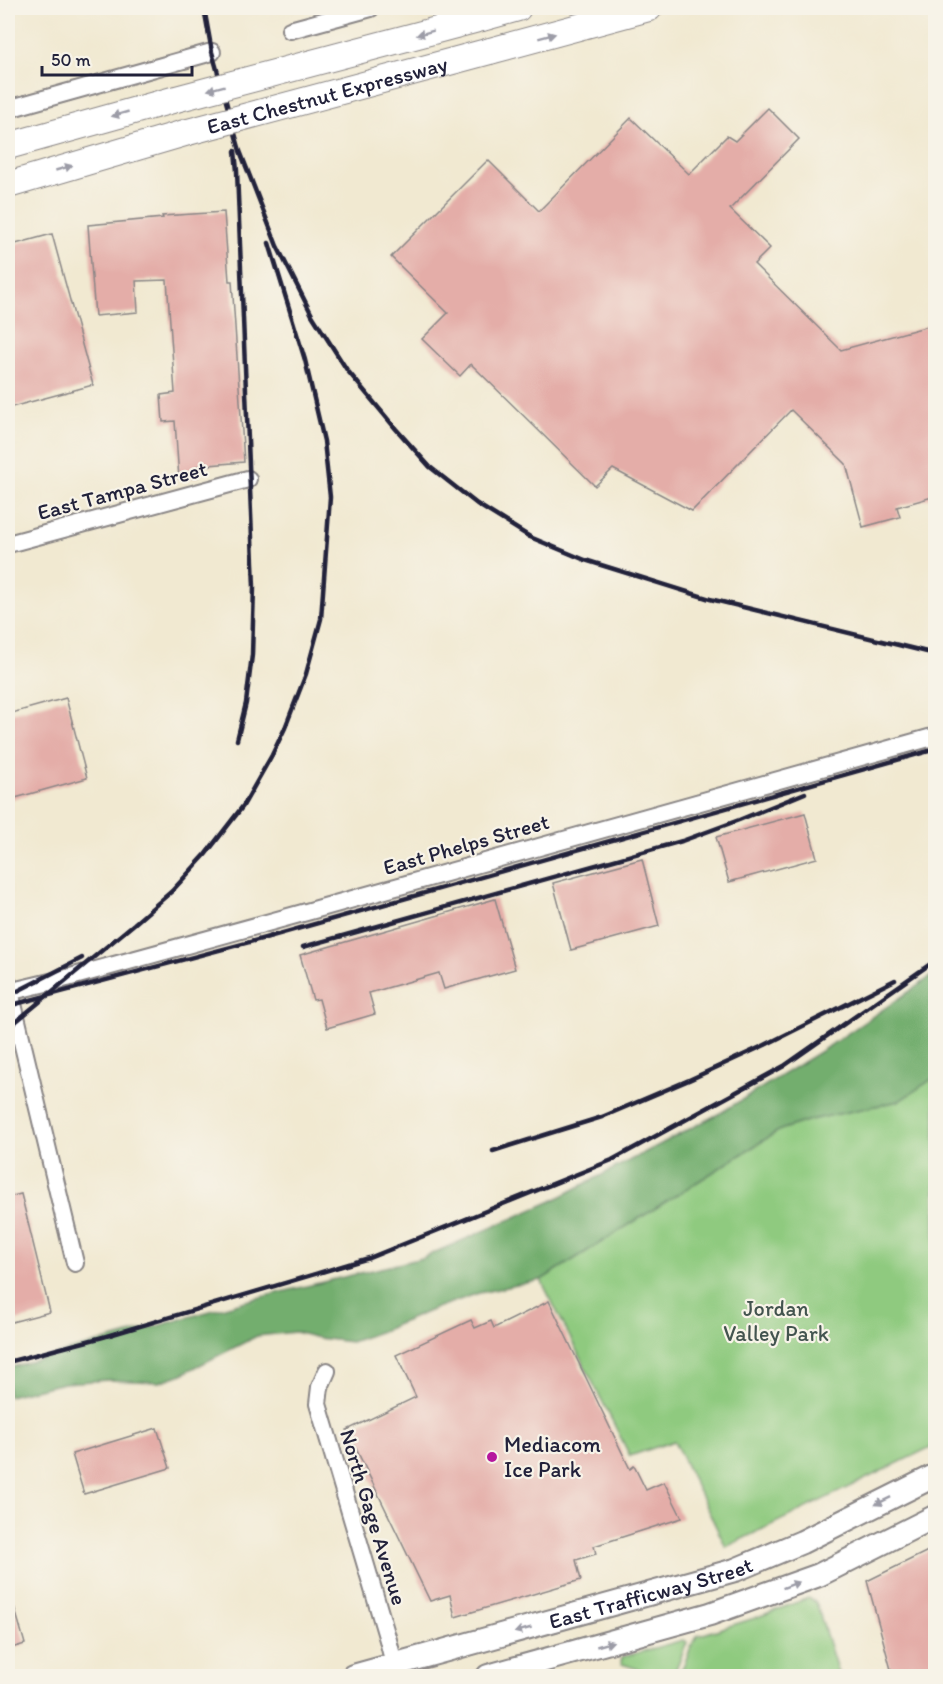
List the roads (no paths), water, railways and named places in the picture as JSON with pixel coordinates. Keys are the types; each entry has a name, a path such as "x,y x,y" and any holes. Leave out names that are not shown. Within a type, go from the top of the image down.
{"main road":[{"name":"East Chestnut Expressway","path":"8,146 518,8"},
{"name":"East Chestnut Expressway","path":"8,185 188,132 649,8"},
{"name":"East Trafficway Street","path":"353,1677 395,1671 735,1570 802,1542 936,1475"},
{"name":"East Trafficway Street","path":"488,1677 710,1614 808,1579 936,1516"}],"street":[{"path":"290,30 371,8"},
{"path":"8,109 212,52"},
{"name":"East Tampa Street","path":"8,544 248,479"},
{"name":"East Phelps Street","path":"8,989 67,978 936,736"},
{"path":"8,989 75,1263"},
{"name":"North Gage Avenue","path":"327,1371 320,1387 318,1404 388,1640 395,1671"}],"railway":[{"path":"204,8 212,52 240,151 277,246 312,315 347,370 430,467 477,504 530,537 585,560 710,599 936,653"},
{"path":"235,151 254,587 252,655 246,703 237,740"},
{"path":"8,1028 172,891 205,855 243,806 272,755 306,674 321,619 330,497 324,441 305,360 269,243"},
{"path":"8,1006 265,938 936,749"},
{"path":"303,947 682,841 805,793"},
{"path":"8,996 82,958"},
{"path":"8,1362 103,1337 369,1258 612,1160 784,1066 936,960"},
{"path":"493,1151 602,1117 689,1080 895,980"}],"place":[{"name":"Mediacom Ice Park","path":"492,1457"}],"park label":[{"name":"Jordan Valley Park","path":"776,1320"}]}
